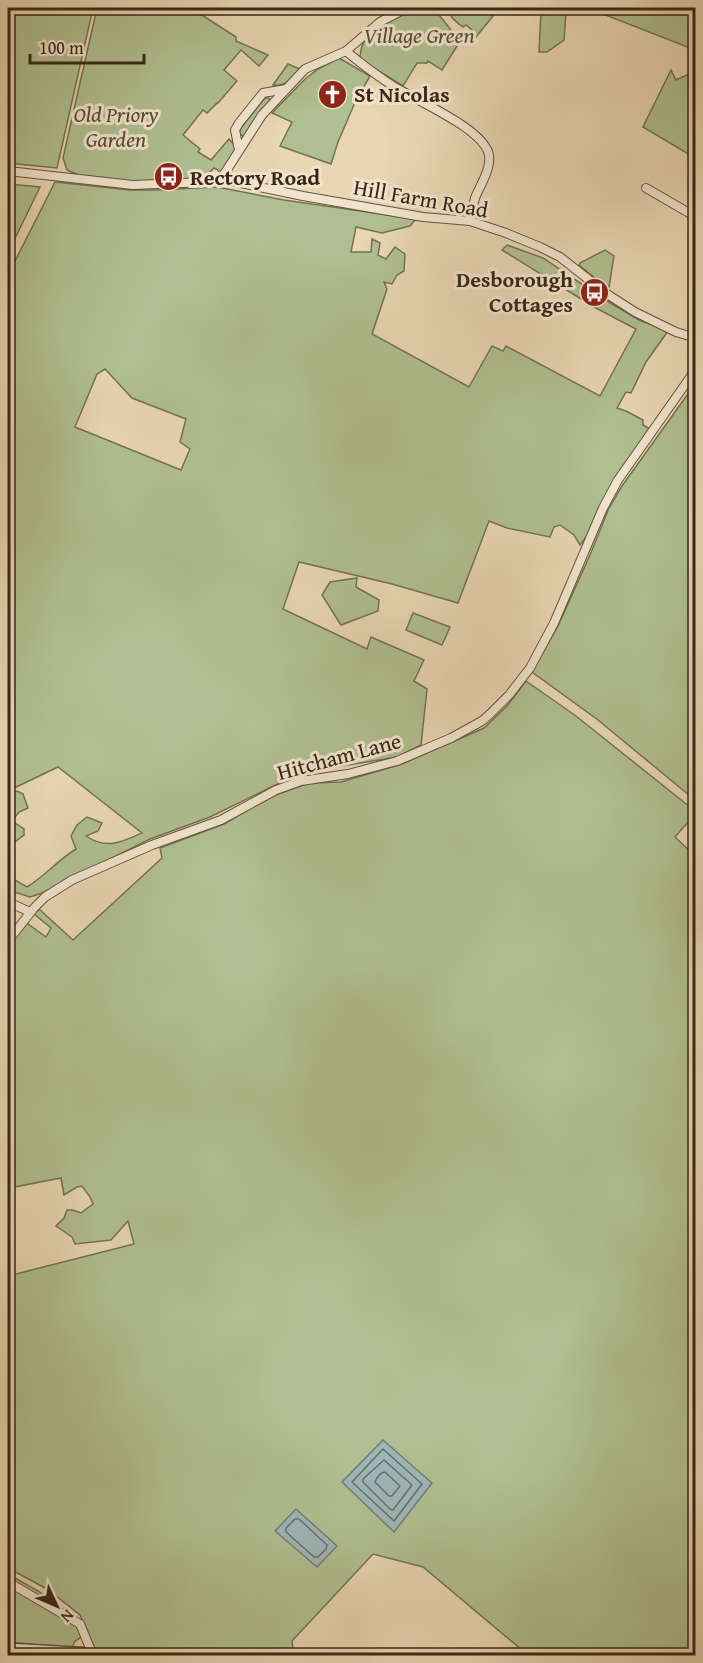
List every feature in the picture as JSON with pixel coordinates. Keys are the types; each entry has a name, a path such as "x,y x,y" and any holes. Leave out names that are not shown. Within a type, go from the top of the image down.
{"street":[{"path":"8,171 132,185 207,182 221,178 262,115 305,69 346,51 380,22 407,8"},
{"path":"346,51 392,86 442,112 474,134 485,145 489,156 488,169 476,198 470,221"},
{"path":"239,150 235,130 239,123 263,93 286,89"},
{"name":"Hill Farm Road","path":"221,178 303,196 423,216 470,221 532,243 560,257 607,294 635,312 676,332 696,338"},
{"path":"646,188 696,217"},
{"name":"Hitcham Lane","path":"8,941 30,912 45,897 72,880 221,820 276,790 301,782 348,774 398,761 451,738 482,721 509,695 530,668 554,623 603,508 618,480 696,369"},
{"path":"8,902 30,912"},
{"path":"8,1582 80,1624 93,1653"},
{"path":"8,1648 93,1653 106,1656"}],"green space":[{"path":"8,8 93,8 57,168 8,163"},
{"name":"Old Priory Garden","path":"97,8 193,8 236,37 236,41 268,55 259,66 241,50 224,70 237,81 207,113 203,110 183,135 200,149 198,152 211,160 229,139 236,147 235,161 220,174 214,168 207,175 211,180 119,182 93,179 67,170 63,158"},
{"name":"Village Green","path":"415,8 436,11 455,35 457,46 442,70 428,61 417,63 403,86 364,62 360,56 368,36 394,17"},
{"name":"Village Green","path":"447,8 491,8 488,12 493,16 476,37 466,25 463,27 456,21"},
{"path":"609,8 695,8 695,50 603,14"},
{"path":"541,11 566,12 564,40 547,52 539,52"},
{"path":"339,58 370,76 356,100 331,164 280,146 292,122 272,113 304,80 318,69"},
{"path":"288,64 300,69 285,83 273,85"},
{"path":"671,70 676,80 691,73 696,93 695,158 643,127"},
{"path":"268,97 272,102 245,137 239,134 241,128"},
{"path":"55,182 130,190 217,187 284,200 416,219 410,226 382,233 356,227 351,252 371,252 372,239 380,243 378,255 386,259 395,247 405,254 404,271 397,275 392,284 384,282 387,289 372,334 469,387 492,346 503,351 506,346 600,396 636,329 594,307 502,250 507,245 543,258 639,320 668,331 646,362 631,393 626,392 617,408 643,420 643,425 650,429 604,499 580,545 574,535 560,525 554,527 550,537 507,528 489,521 458,603 392,584 299,562 283,609 367,649 371,637 424,660 414,681 427,689 421,745 397,757 300,773 210,817 150,839 30,897 8,890 8,876 27,887 34,883 76,849 71,836 77,825 87,817 102,823 98,831 86,836 100,843 121,842 142,833 58,767 8,791 8,275","holes":["105,369 132,398 186,419 180,442 190,449 181,470 75,427 97,374"]},
{"path":"8,184 40,187 8,253"},
{"path":"605,250 614,256 607,288 579,265"},
{"path":"695,384 695,800 598,720 532,672 558,626 609,508 622,486"},
{"path":"357,578 356,587 379,600 378,611 341,625 322,595 330,582"},
{"path":"413,613 450,627 442,645 406,630"},
{"path":"526,681 576,716 695,811 695,814 675,837 696,857 695,1655 528,1655 423,1567 373,1554 292,1641 294,1655 132,1656 95,1650 80,1615 47,1589 8,1568 8,1276 134,1244 128,1221 111,1240 75,1244 72,1237 56,1226 64,1218 67,1210 81,1213 93,1204 82,1186 64,1195 61,1178 9,1188 8,1084 12,1063 8,1060 8,943 24,921 46,937 51,928 34,914 39,909 73,940 162,858 160,848 224,824 270,797 309,783 341,782 402,764 484,728 507,706"},
{"path":"17,791 23,794 28,808 19,812 12,821 24,829 24,835 8,847 8,795"},
{"path":"8,1574 40,1592 78,1624 83,1636 75,1641 72,1648 8,1642"}],"water":[{"path":"383,1440 432,1483 394,1532 342,1482"},
{"path":"296,1509 337,1546 317,1567 275,1531"}],"place":[{"name":"St Nicolas","path":"333,94"},
{"name":"Rectory Road","path":"169,177"},
{"name":"Desborough Cottages","path":"594,292"}]}
